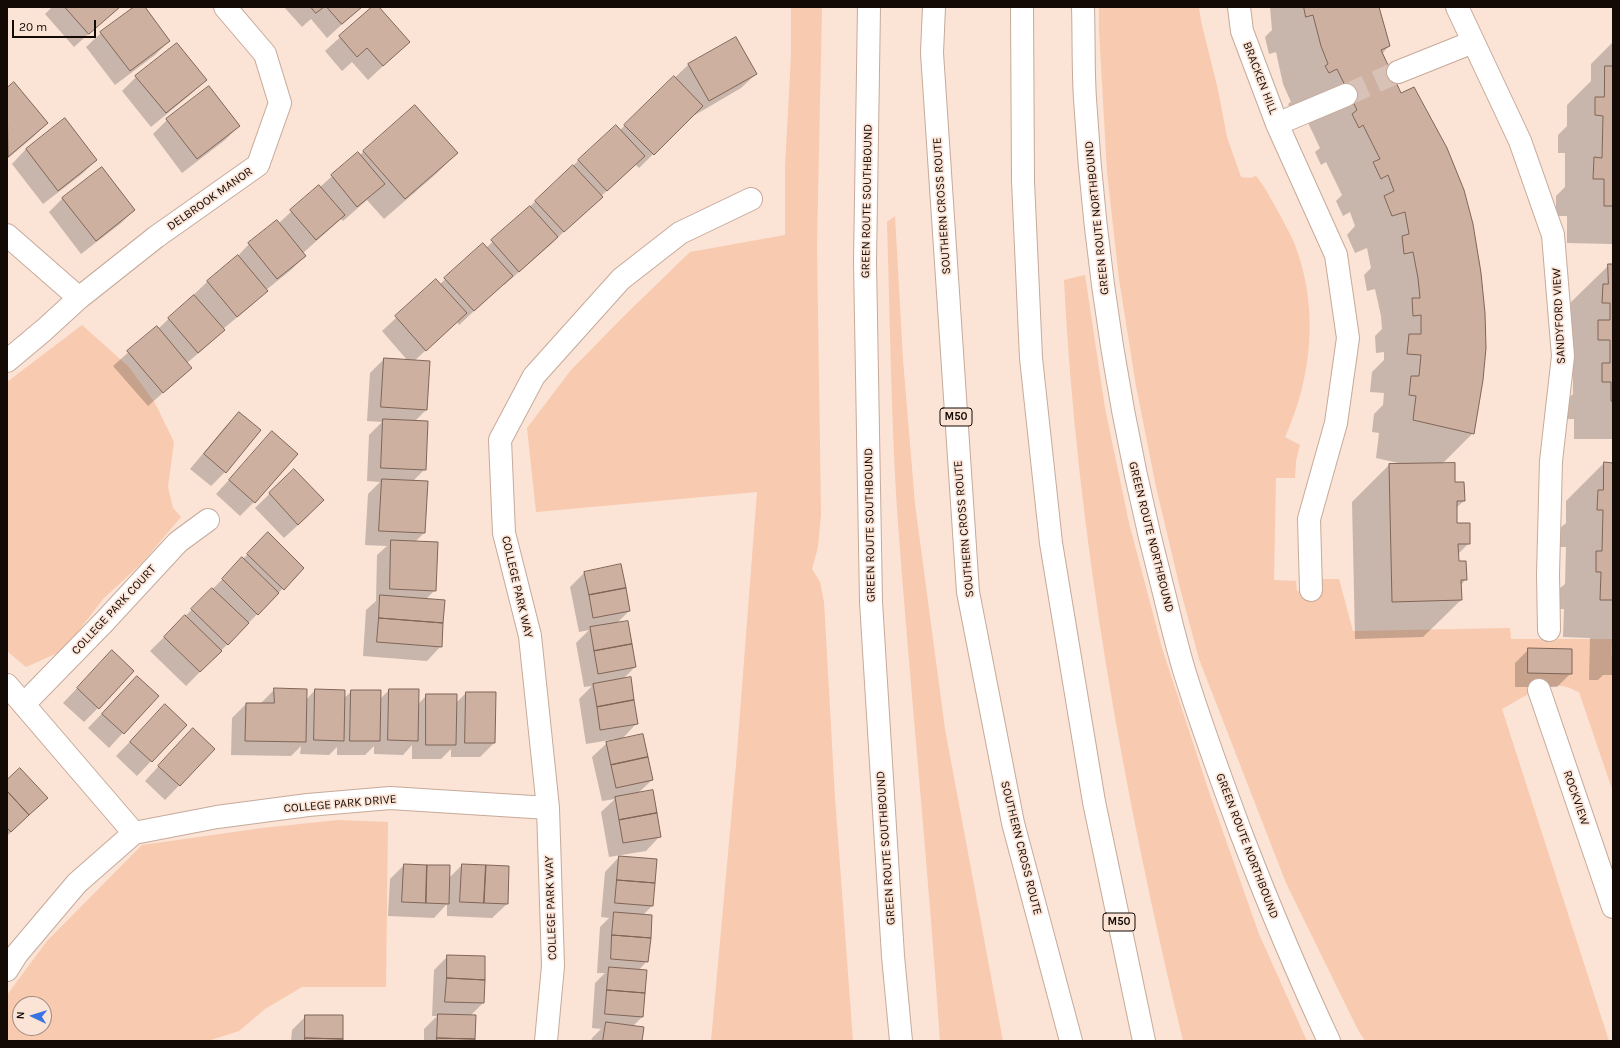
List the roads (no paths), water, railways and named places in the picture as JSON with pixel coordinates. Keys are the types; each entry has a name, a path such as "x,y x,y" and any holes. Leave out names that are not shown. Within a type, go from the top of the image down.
{"main road":[{"name":"DELBROOK MANOR","path":"7,361 79,298 156,237 258,165 280,103 265,54 225,7"},
{"name":"GREEN ROUTE SOUTHBOUND","path":"869,7 865,262 871,602 893,956 901,1041"},
{"name":"SOUTHERN CROSS ROUTE","path":"934,7 932,53 968,592 1013,823 1071,1041"},
{"name":"M50","path":"1022,7 1023,181 1031,358 1051,543 1094,802 1144,1041"},
{"name":"GREEN ROUTE NORTHBOUND","path":"1083,7 1085,98 1096,227 1108,326 1126,430 1149,537 1184,670 1221,780 1297,974 1329,1041"},
{"name":"BRACKEN HILL","path":"1239,7 1242,31 1277,124 1346,95"},
{"path":"1398,72 1473,42 1457,7"},
{"name":"SANDYFORD VIEW","path":"1473,42 1520,141 1553,235 1563,356 1551,461 1548,574 1549,630"},
{"path":"1277,124 1336,255 1348,338 1336,423 1309,519 1311,590"},
{"name":"COLLEGE PARK WAY","path":"546,1041 553,966 548,808 530,636 504,533 500,440 534,376 621,279 680,233 751,199"},
{"path":"7,235 79,298"},
{"name":"COLLEGE PARK COURT","path":"24,704 104,622 178,542 208,520"},
{"path":"7,685 134,834 78,884 17,954 7,970"},
{"name":"ROCKVIEW","path":"1538,690 1613,907"},
{"name":"COLLEGE PARK DRIVE","path":"134,834 217,817 308,805 390,798 548,808"}],"tunnel":[{"path":"1346,95 1398,72"}]}
